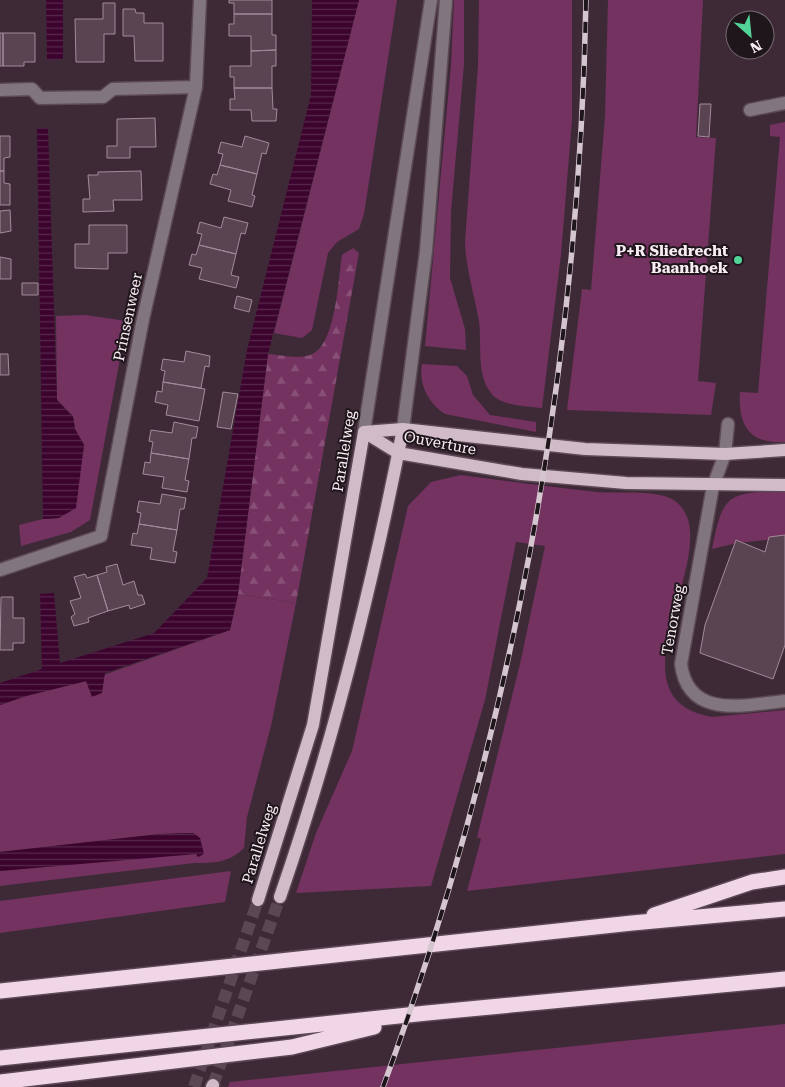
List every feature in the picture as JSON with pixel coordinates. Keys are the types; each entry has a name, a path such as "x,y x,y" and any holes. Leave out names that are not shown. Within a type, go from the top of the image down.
{"highway":[{"path":"632,923 752,882 785,877"},
{"path":"0,991 632,923 785,909"},
{"path":"0,1058 427,1013 785,980"},
{"path":"0,1082 292,1047 427,1013"}],"main road":[{"name":"Ouverture","path":"364,432 403,429 585,449 725,454 785,450"},
{"path":"280,897 306,822 342,695 375,566 403,429"},
{"name":"Ouverture","path":"364,432 398,453 522,474 626,483 714,486 785,485"},
{"name":"Parallelweg","path":"258,900 313,725 364,432"}],"street":[{"name":"Prinsenweer","path":"0,570 101,536 143,319 196,87 200,0"},
{"name":"Parallelweg","path":"364,432 431,0"},
{"path":"403,429 426,251 446,0"},
{"path":"0,90 32,88 40,98 103,97 113,89 196,87"},
{"path":"750,110 785,103"},
{"name":"Tenorweg","path":"728,424 725,454 714,486 681,664 683,678 693,691 705,701 724,707 785,701"}],"green space":[{"path":"359,0 397,0 364,214 359,229 337,242 328,253 312,330 302,338 274,333"},
{"path":"454,0 464,0 464,64 451,212 450,278 465,329 466,350 425,346 451,65"},
{"path":"479,0 572,0 572,120 561,255 542,408 514,405 501,401 491,393 486,385 481,368 479,321 465,242 478,65"},
{"path":"608,0 703,0 696,137 716,138 698,381 716,383 711,415 567,410 582,289 591,290 605,116"},
{"path":"785,122 785,442 773,442 762,440 748,430 741,414 740,392 758,393 780,137 770,136 770,125"},
{"path":"353,248 359,253 296,603 238,594 268,354 300,357 310,355 319,349 325,340 334,311 342,255"},
{"path":"85,315 127,321 90,520 71,532 21,546 19,525 43,519 59,518 83,453 84,445 75,429 73,416 57,400 56,316"},
{"path":"422,364 457,366 467,376 473,395 490,415 536,422 536,432 445,414 434,405 426,393 422,379"},
{"path":"461,475 597,492 649,493 668,497 675,501 689,522 689,550 666,651 667,681 680,704 712,717 785,710 785,854 467,891 481,839 477,837 520,664 545,546 516,542 485,700 431,886 296,893 316,833 352,751 408,506 431,482"},
{"path":"785,490 785,538 737,543 712,549 720,516 725,506 732,499 740,495"},
{"path":"238,594 296,603 271,726 247,817 244,848 232,857 215,862 0,886 0,871 201,850 200,838 193,833 160,834 0,852 0,705 26,696 87,681 230,630"},
{"path":"231,871 225,902 0,933 0,901"},
{"path":"785,1024 785,1087 228,1087 230,1082"}],"shaded area":[{"path":"46,0 63,0 63,59 47,60"},
{"path":"312,0 359,0 268,354 238,594 230,630 105,673 102,693 92,697 86,681 26,696 0,705 0,683 42,669 40,594 54,593 60,663 154,633 207,578 247,350 311,95"},
{"path":"48,128 57,400 73,417 75,429 84,445 76,508 59,518 43,519 37,129"},
{"path":"193,833 200,838 204,854 198,857 196,854 0,871 0,852 160,834"}],"building":[{"path":"229,0 272,0 272,14 234,14 234,3 229,3"},
{"path":"103,3 115,3 115,34 104,34 104,62 76,62 75,19 103,19"},
{"path":"123,9 135,9 136,13 144,13 144,23 163,23 163,61 135,61 134,36 123,36"},
{"path":"234,14 272,14 272,35 276,35 276,50 251,51 251,36 229,36 229,24 234,24"},
{"path":"0,33 3,33 3,66 0,66"},
{"path":"3,33 35,33 35,62 24,62 24,66 3,66"},
{"path":"276,50 276,66 272,66 272,88 234,88 234,77 230,77 230,66 251,66 251,51"},
{"path":"234,88 272,88 273,109 277,109 276,121 252,121 251,110 230,110 230,99 235,99"},
{"path":"700,104 711,104 709,137 698,136"},
{"path":"155,118 156,147 130,147 130,158 107,158 107,146 117,146 117,119"},
{"path":"0,136 10,136 10,157 4,158 4,171 0,171"},
{"path":"245,136 269,143 266,154 262,153 257,174 220,165 223,154 218,153 221,142 242,147"},
{"path":"220,165 257,174 252,195 255,196 252,207 228,201 231,190 210,184 213,174 217,175"},
{"path":"0,171 4,171 4,183 10,184 10,205 0,205"},
{"path":"141,171 142,200 113,200 114,211 83,212 83,199 90,199 88,175 98,175 98,172"},
{"path":"10,210 11,231 0,233 0,211"},
{"path":"224,217 248,223 245,234 241,233 236,254 199,245 202,234 197,233 200,222 221,228"},
{"path":"89,225 127,225 127,253 108,253 108,269 75,268 75,244 89,244"},
{"path":"199,245 236,254 231,275 239,277 236,288 199,279 202,268 189,265 192,254 196,255"},
{"path":"0,257 11,259 11,279 0,279"},
{"path":"22,283 38,283 38,295 22,295"},
{"path":"237,296 252,300 249,312 234,308"},
{"path":"186,351 210,356 209,367 205,366 201,388 163,382 165,371 161,370 163,359 184,362"},
{"path":"0,354 8,354 9,375 0,375"},
{"path":"163,382 205,389 199,421 166,415 168,405 155,402 157,391 162,392"},
{"path":"223,392 238,394 231,429 217,427"},
{"path":"174,422 198,427 196,438 192,438 189,459 151,453 153,442 149,441 151,430 172,433"},
{"path":"151,453 189,459 185,480 189,481 187,492 162,488 164,477 143,474 145,462 150,463"},
{"path":"162,494 186,498 184,509 180,509 177,530 139,524 141,513 137,512 139,501 160,504"},
{"path":"139,524 177,530 173,551 177,552 175,563 150,559 152,548 131,545 133,533 137,534"},
{"path":"785,535 785,645 773,679 700,653 705,625 736,540 765,552 769,537"},
{"path":"117,564 123,585 134,581 138,595 142,595 145,604 130,609 129,605 108,611 97,575 107,572 106,567"},
{"path":"85,574 87,578 97,575 108,611 88,618 89,622 74,626 71,617 75,614 70,601 81,598 74,577"},
{"path":"1,597 13,597 13,618 24,618 24,643 13,643 13,650 0,650"}],"tunnel":[{"path":"213,1085 280,897"},
{"path":"194,1087 258,900"}],"railway":[{"path":"383,1087 428,956 468,823 502,688 530,552 552,415 569,277 581,138 586,0"}],"place":[{"name":"P+R Sliedrecht Baanhoek","path":"738,260"}]}
